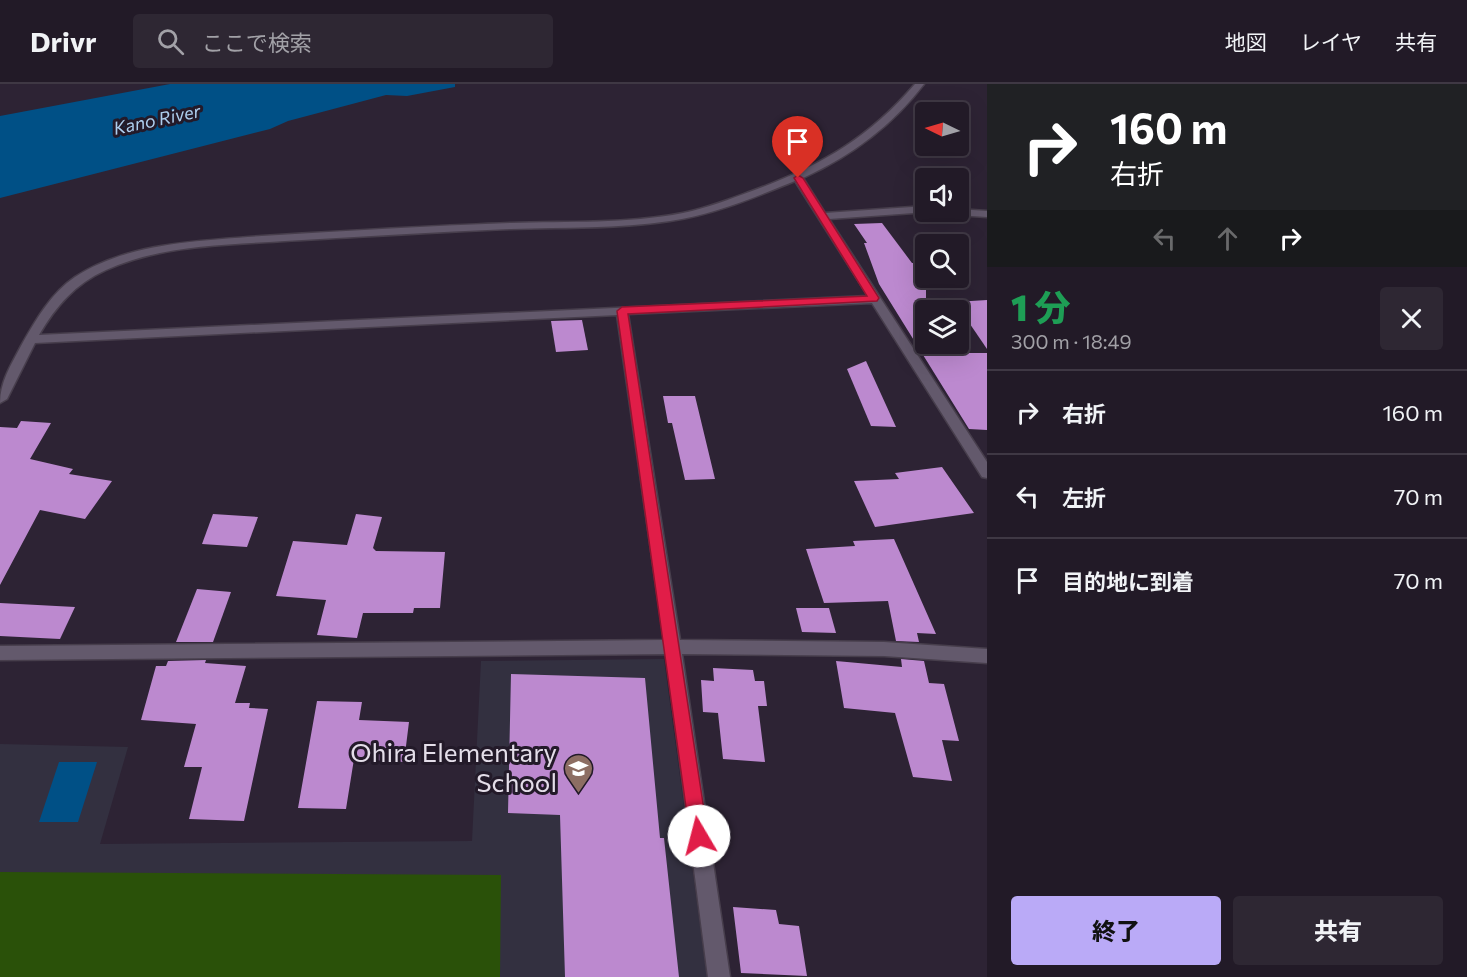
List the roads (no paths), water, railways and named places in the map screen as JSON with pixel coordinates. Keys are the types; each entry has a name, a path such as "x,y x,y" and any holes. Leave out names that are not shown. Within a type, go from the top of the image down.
{"street":[{"path":"0,399 52,305 79,280 124,260 170,247 356,234 645,221 701,212 819,169 881,128 897,113 920,84"},
{"path":"798,178 987,473"},
{"path":"823,216 915,210"},
{"path":"969,213 987,214"},
{"path":"33,339 874,298"},
{"path":"622,311 673,647 718,977"},
{"path":"0,653 673,647 884,649 987,656"}],"water":[{"name":"Kano River","path":"170,84 455,84 455,87 407,96 386,95 288,121 270,129 0,198 0,116"},
{"path":"59,762 97,762 78,822 39,822"}],"place":[{"name":"Ohira Elementary School","path":"578,794"}]}
